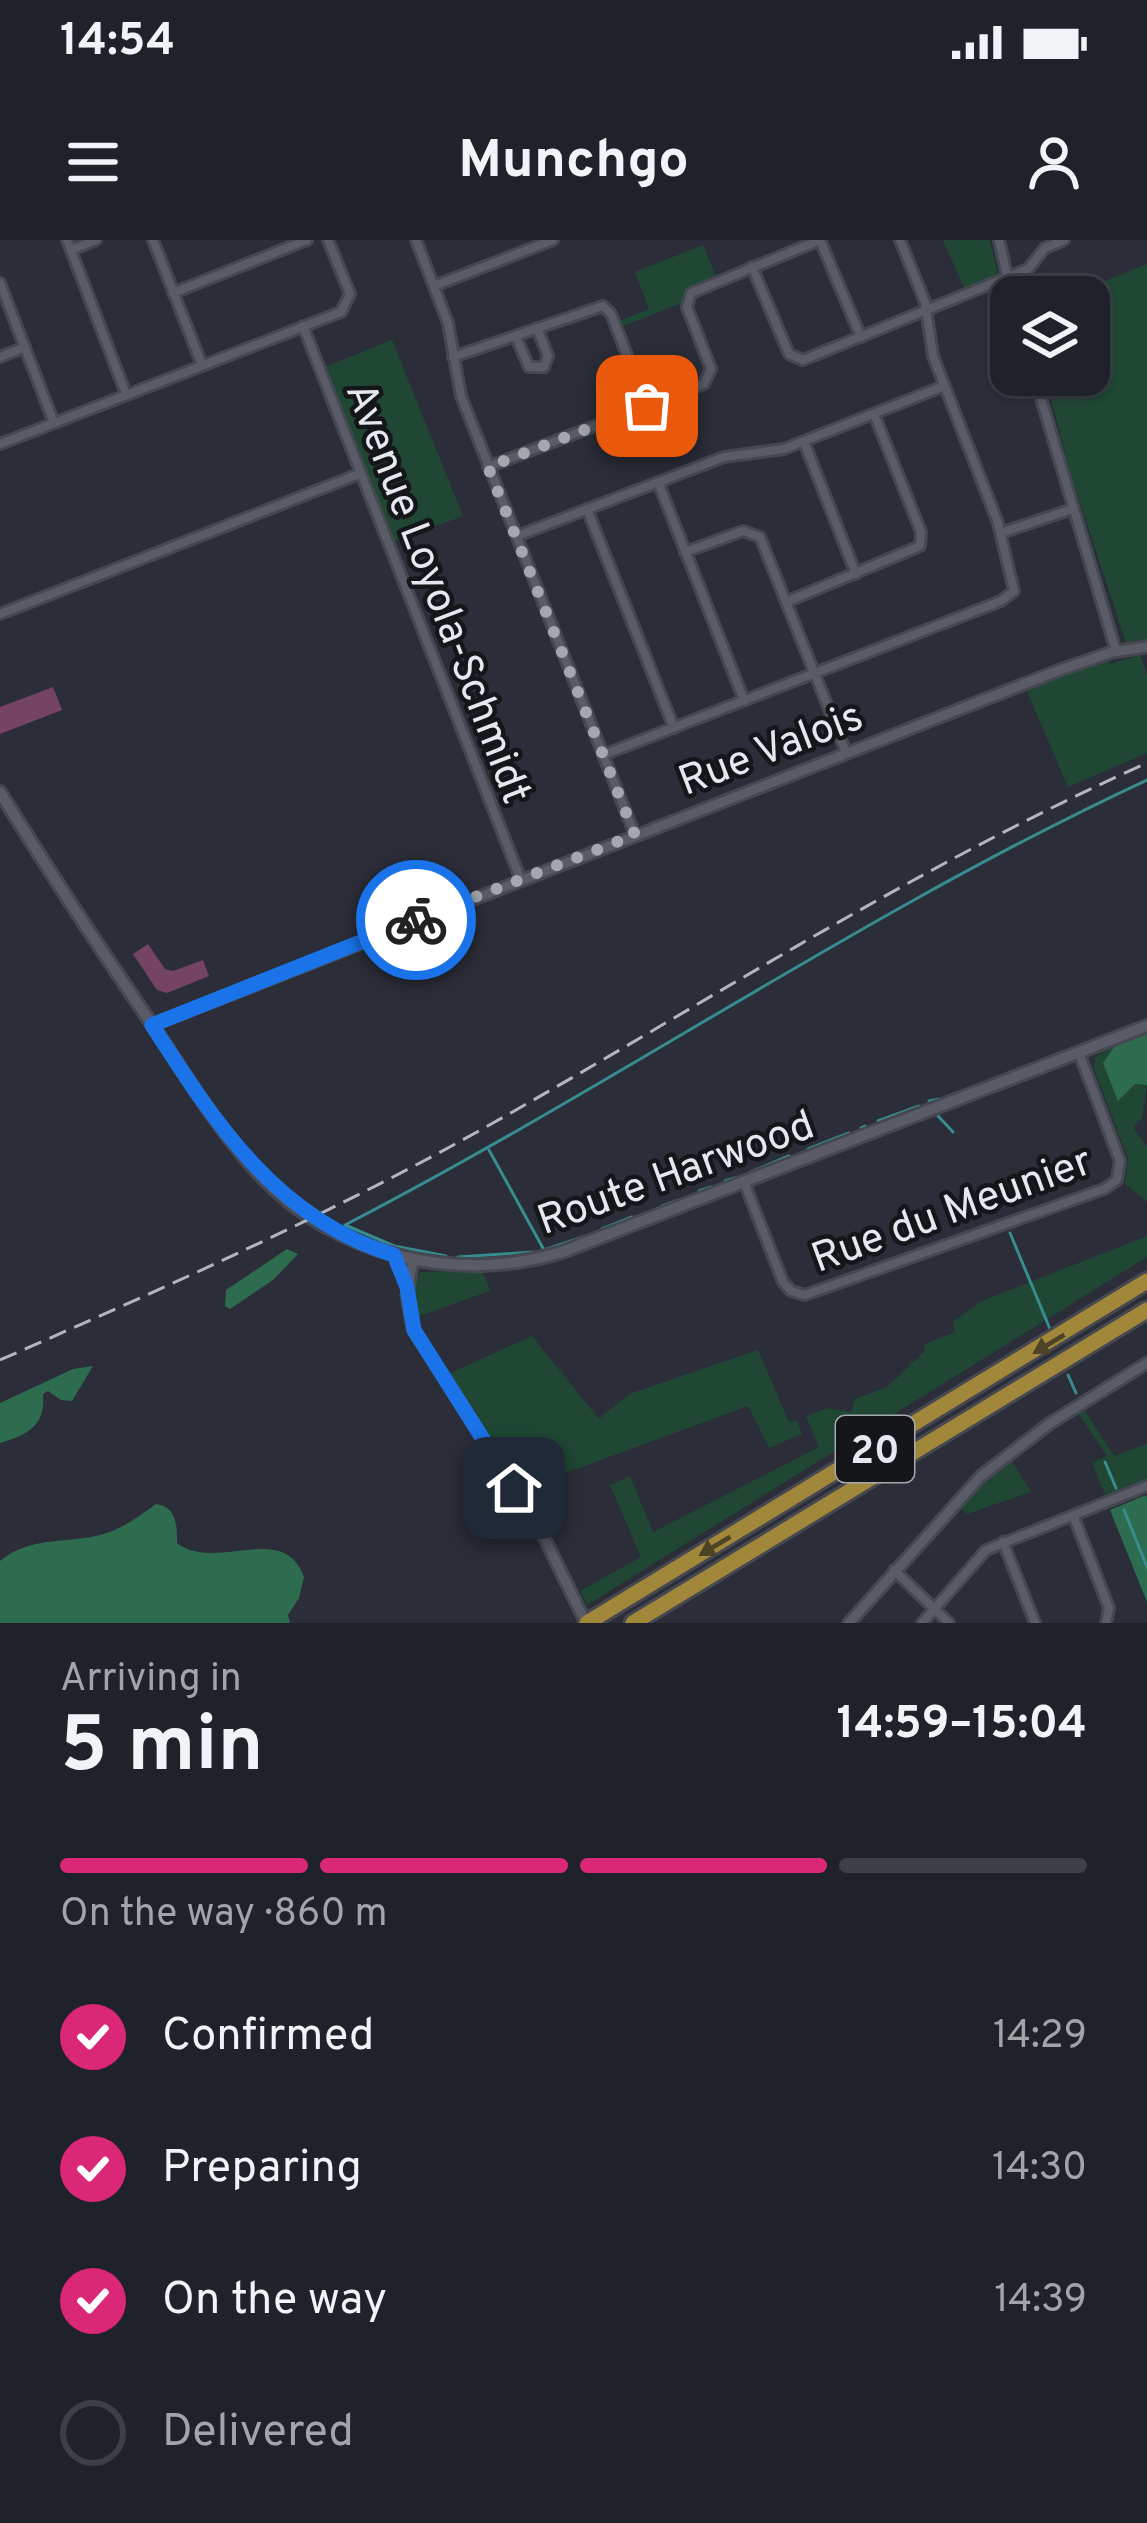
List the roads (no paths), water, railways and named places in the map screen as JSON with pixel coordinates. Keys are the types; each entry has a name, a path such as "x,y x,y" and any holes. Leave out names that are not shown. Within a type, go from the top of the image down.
{"highway":[{"name":"20","path":"591,1620 1147,1281"},
{"name":"20","path":"633,1623 1147,1310"}],"main road":[{"name":"Route Harwood","path":"0,792 226,1133 273,1188 332,1230 413,1259 478,1265 538,1258 1147,1027"}],"street":[{"path":"96,240 69,245 126,394"},
{"path":"154,240 202,364"},
{"path":"173,293 307,240"},
{"path":"0,444 341,312 350,298 328,240"},
{"path":"416,240 448,323 459,392 635,835"},
{"path":"434,286 553,240"},
{"path":"488,467 701,386 710,376 687,304 691,293 820,240 861,337"},
{"path":"603,755 1011,596 1016,584 1001,533 931,352 926,310 900,240"},
{"path":"999,240 1008,276"},
{"path":"1010,276 1032,267 1045,248 1064,240"},
{"path":"752,267 793,358 803,360 990,284"},
{"path":"0,283 54,422"},
{"path":"453,357 605,306 647,406"},
{"name":"Avenue Loyola-Schmidt","path":"303,326 521,880"},
{"path":"516,337 530,369 544,367 548,356 537,328"},
{"path":"0,357 25,347"},
{"path":"517,536 724,457 772,453 804,442 944,386"},
{"path":"1040,396 1116,651"},
{"path":"787,602 910,554 922,541 874,414"},
{"path":"804,442 856,574"},
{"path":"0,614 359,473"},
{"path":"658,482 744,700"},
{"path":"587,509 674,728"},
{"path":"1001,533 1072,509"},
{"path":"685,552 753,532 761,540 846,752"},
{"name":"Rue Valois","path":"152,1025 846,752 1116,651 1147,647"},
{"name":"Rue du Meunier","path":"745,1182 783,1282 791,1291 805,1295 1104,1190 1119,1177 1120,1161 1079,1053"},
{"path":"394,1255 407,1287"},
{"path":"413,1259 407,1287 409,1316 417,1336 540,1529 591,1620"},
{"path":"849,1623 989,1469 1147,1363"},
{"path":"922,1623 979,1555 1147,1486"},
{"path":"1073,1515 1110,1612 1106,1623"},
{"path":"1003,1542 1035,1623"},
{"path":"894,1570 949,1623"}],"waterway":[{"path":"446,1256 394,1246 345,1225 943,884 1147,780"},
{"path":"929,1101 939,1099"},
{"path":"878,1121 919,1106"},
{"path":"938,1116 953,1132"},
{"path":"861,1128 865,1126"},
{"path":"808,1149 849,1133"},
{"path":"489,1150 544,1250"},
{"path":"751,1172 789,1156"},
{"path":"725,1181 735,1178"},
{"path":"699,1191 711,1187"},
{"path":"662,1206 676,1201"},
{"path":"602,1229 632,1217"},
{"path":"1010,1233 1050,1329"},
{"path":"544,1250 583,1237"},
{"path":"458,1257 533,1252"},
{"path":"1068,1375 1076,1393"},
{"path":"1105,1462 1116,1488"},
{"path":"1124,1510 1147,1567"}],"railway":[{"path":"0,1360 241,1252 419,1164 890,893 1147,763"}]}
